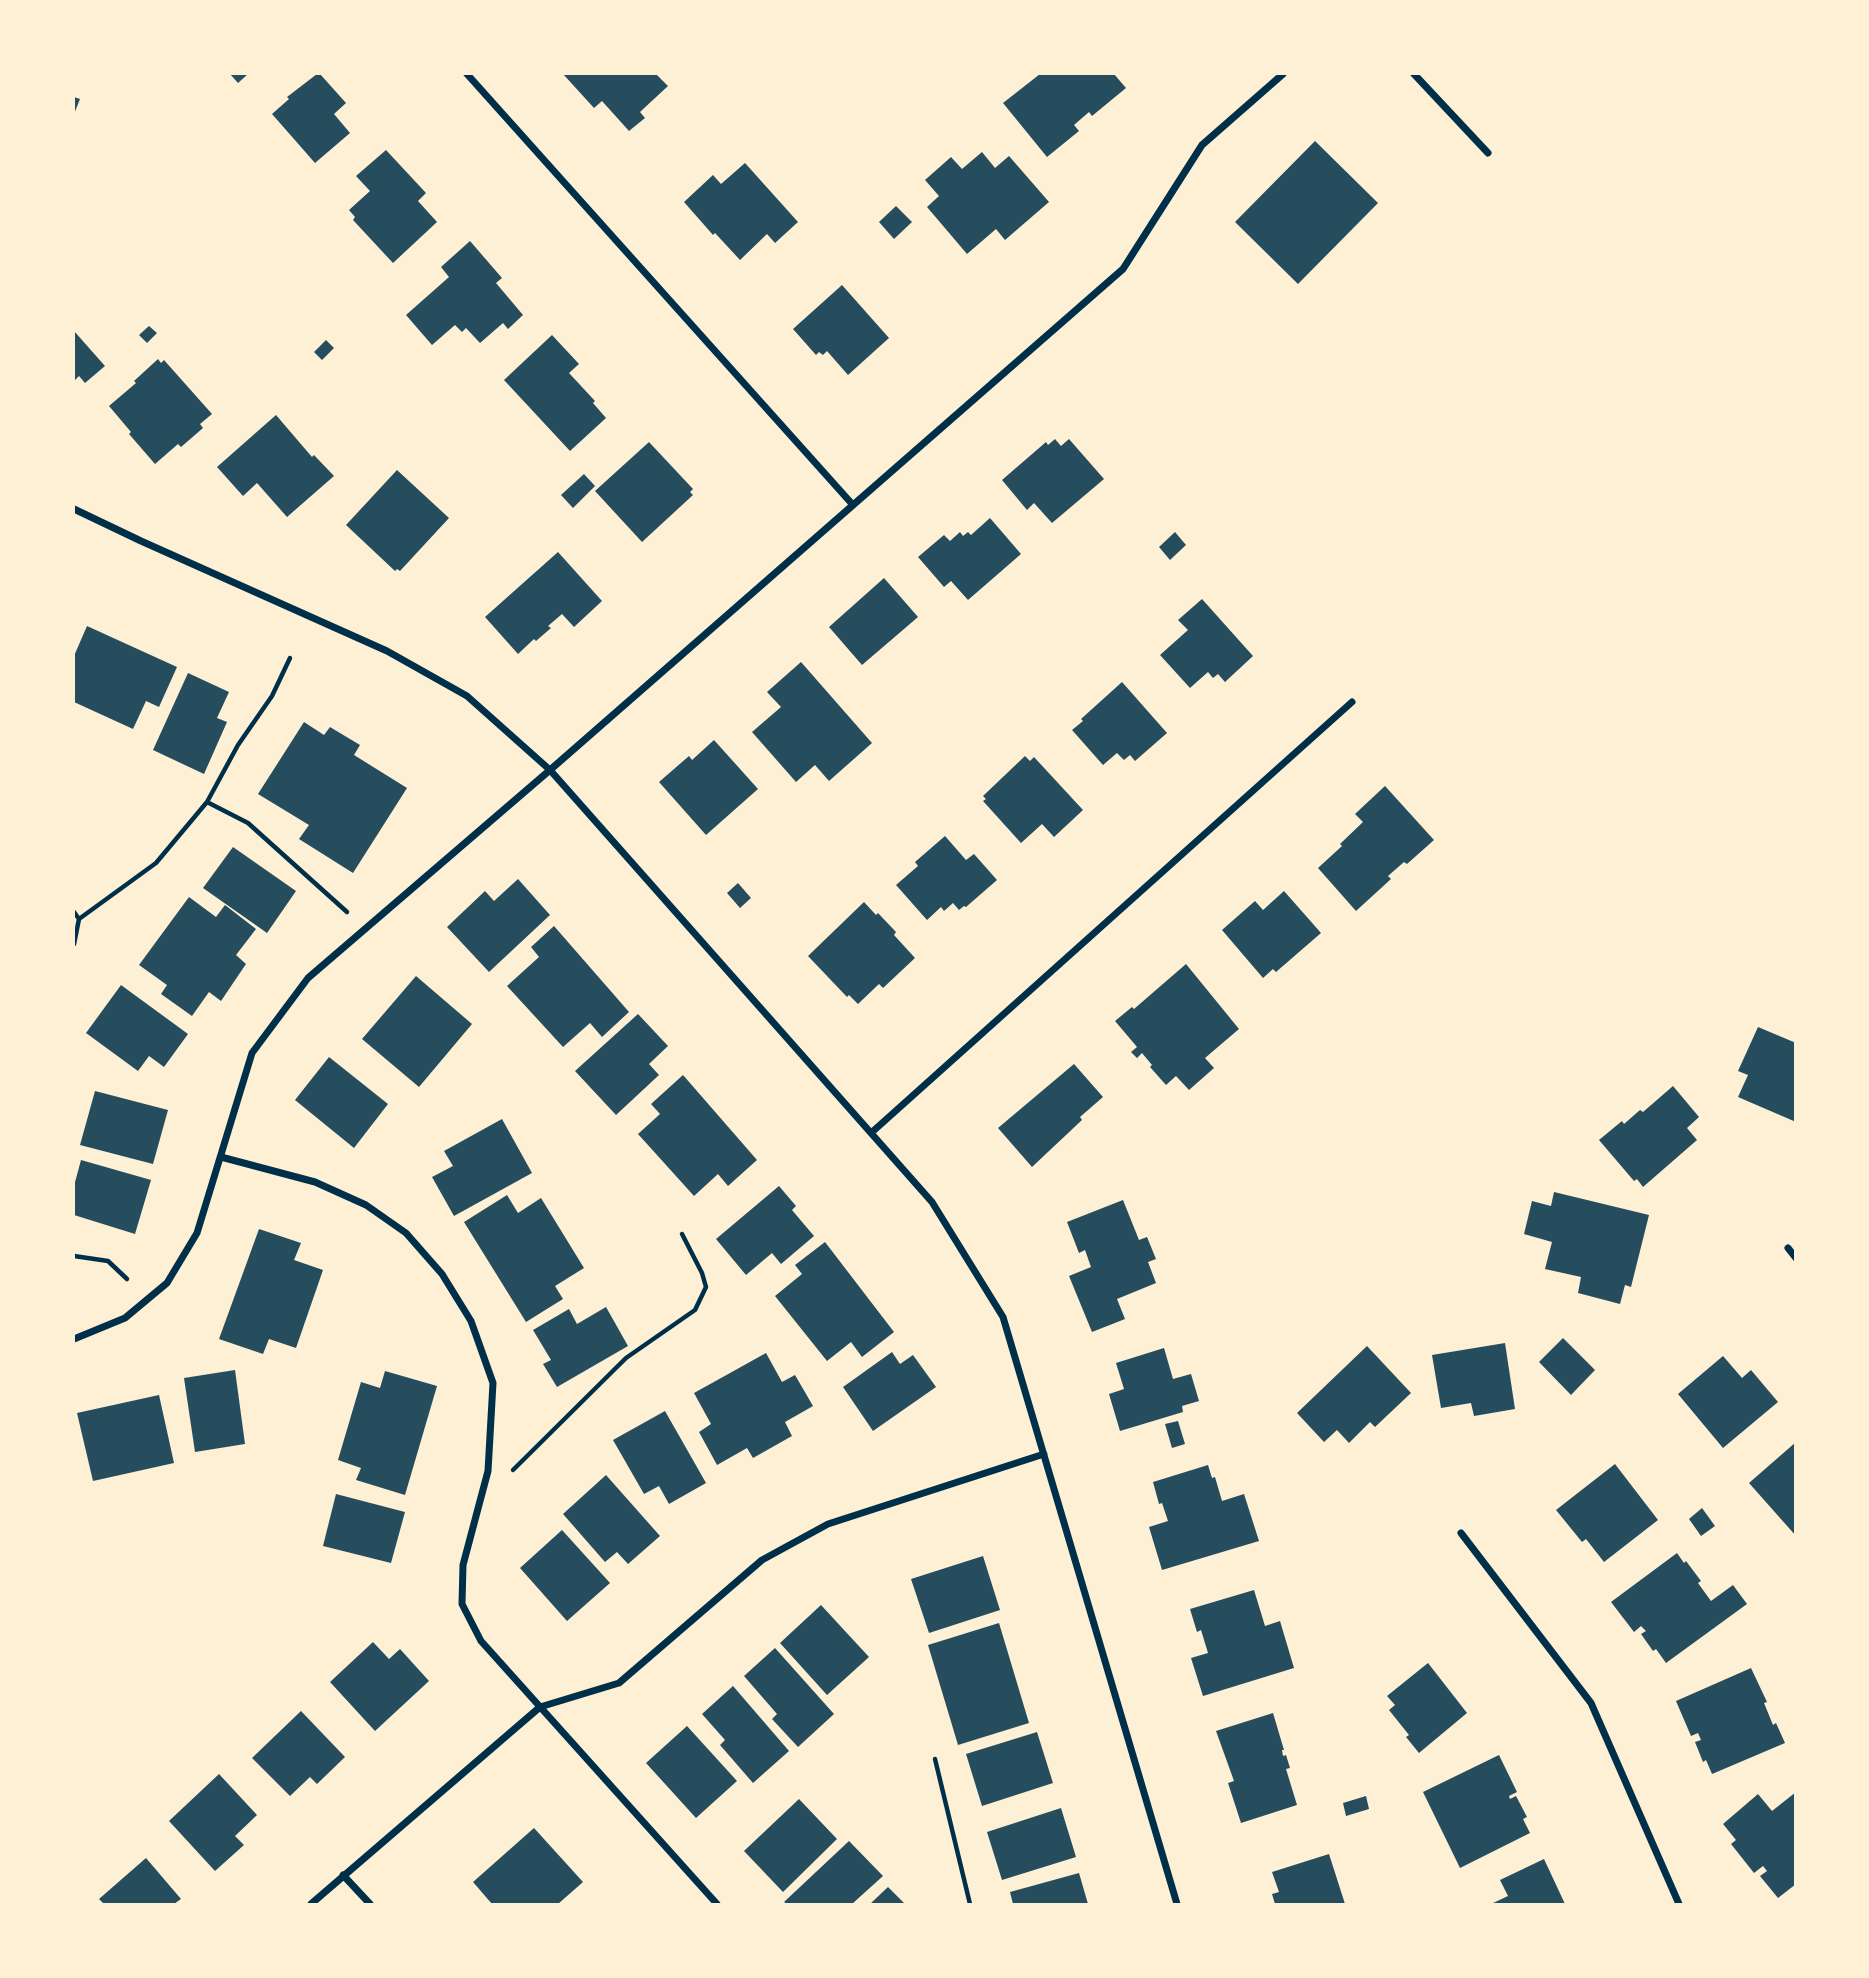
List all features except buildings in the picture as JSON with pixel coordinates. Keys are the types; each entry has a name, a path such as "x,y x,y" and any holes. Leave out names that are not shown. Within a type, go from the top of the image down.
{"street":[{"path":"467,74 853,505"},
{"path":"74,1339 125,1318 167,1283 197,1233 252,1053 308,978 1123,269 1202,145 1283,74"},
{"path":"1414,74 1488,153"},
{"path":"74,509 387,651 467,696 550,770 932,1202 1003,1317 1177,1905"},
{"path":"871,1133 1352,702"},
{"path":"221,1157 315,1182 366,1205 406,1233 442,1274 471,1321 493,1383 488,1471 463,1565 462,1604 481,1641 717,1905"},
{"path":"1788,1248 1796,1258"},
{"path":"311,1905 540,1706 619,1684 762,1560 828,1524 1044,1454"},
{"path":"1461,1533 1591,1703 1679,1905"},
{"path":"343,1875 370,1905"}],"path":[{"path":"74,944 79,919 156,863 207,802 238,745 272,696 290,658"},
{"path":"207,802 248,823 347,912"},
{"path":"74,912 79,919"},
{"path":"513,1470 626,1358 695,1310 706,1287 702,1273 682,1234"},
{"path":"74,1256 108,1261 127,1279"},
{"path":"935,1759 970,1905"}]}
